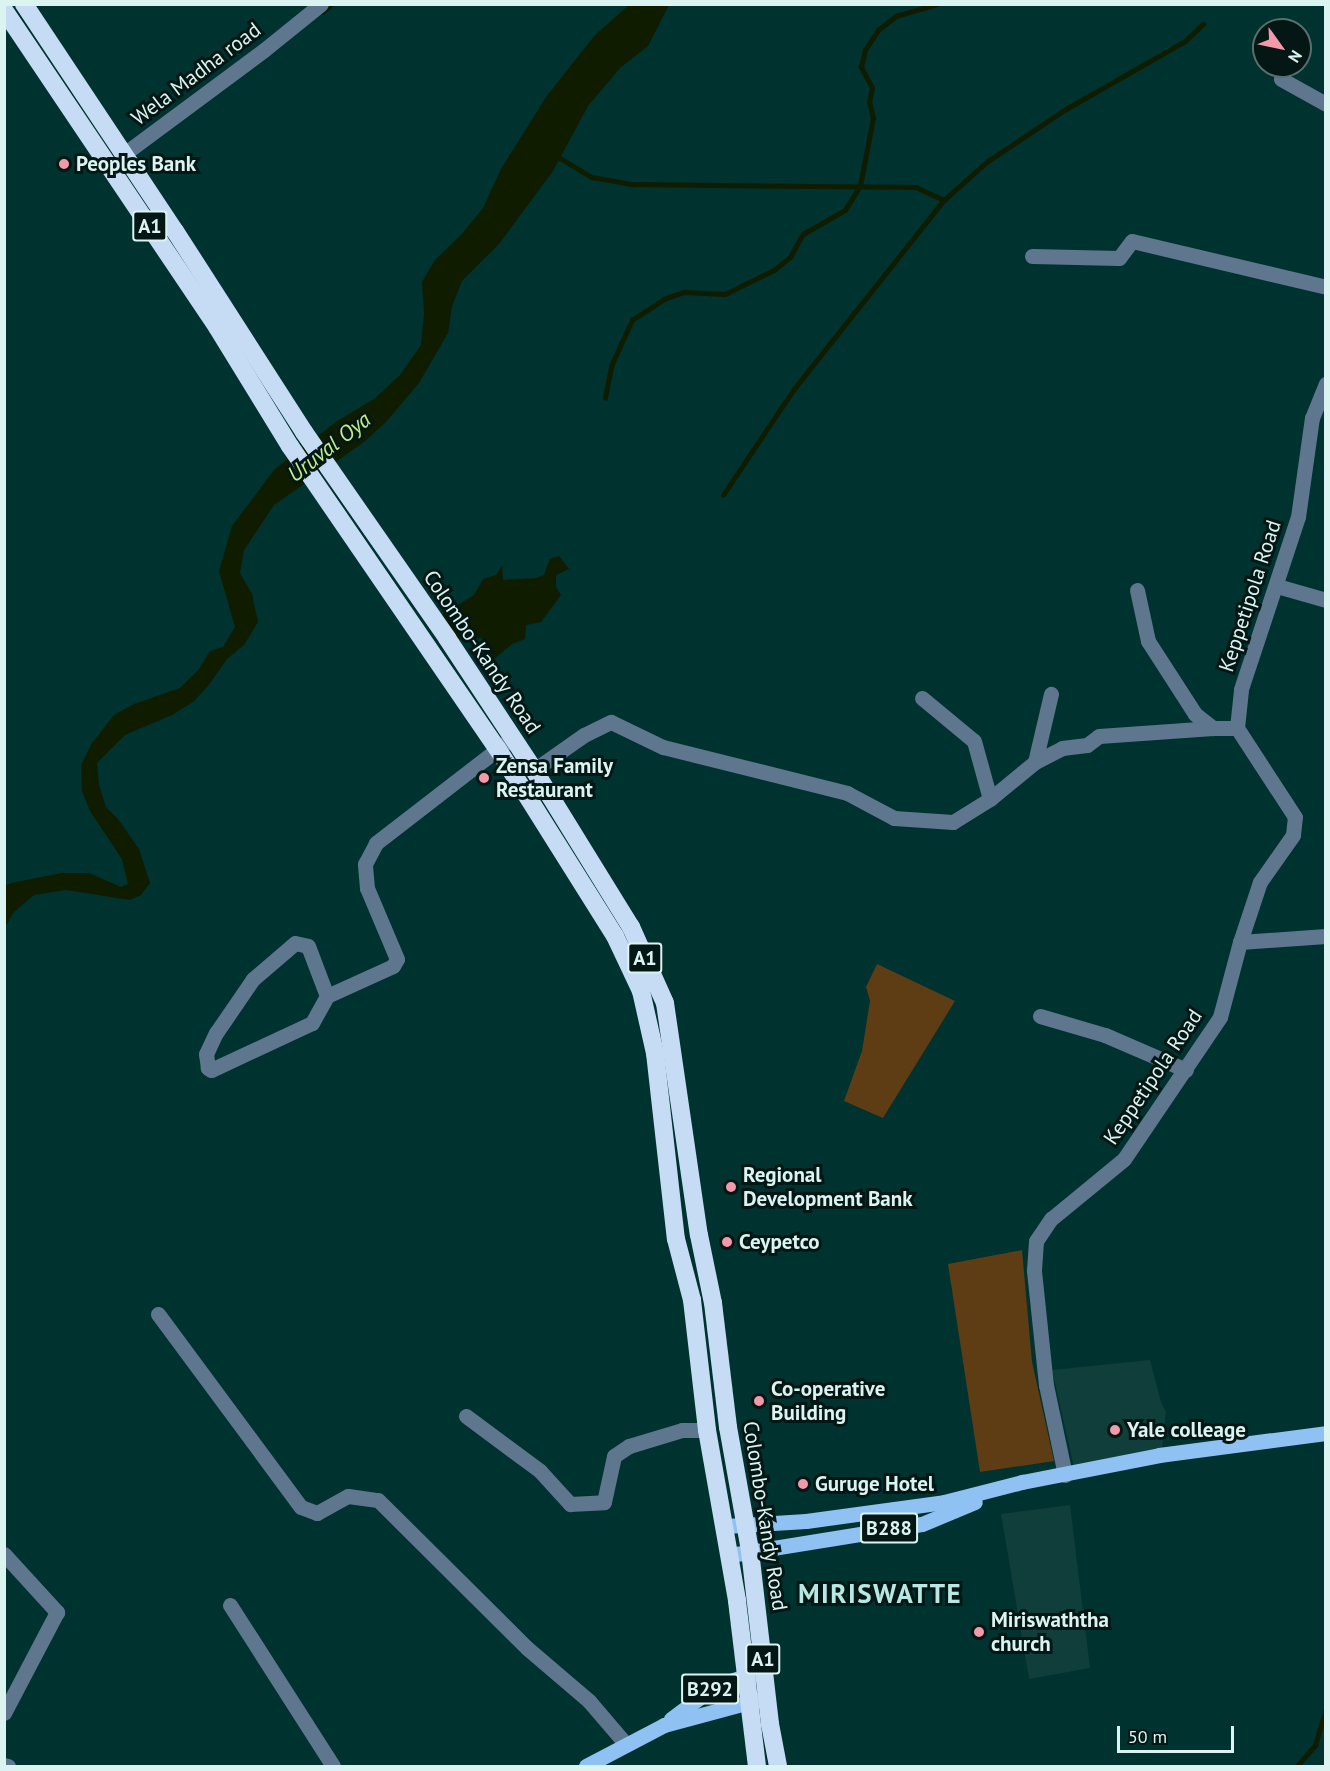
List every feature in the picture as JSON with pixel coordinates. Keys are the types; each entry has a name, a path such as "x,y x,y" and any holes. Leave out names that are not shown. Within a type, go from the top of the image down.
{"highway":[{"name":"A1","path":"24,4 124,154 168,237"},
{"name":"A1","path":"4,10 168,237"},
{"name":"Colombo-Kandy Road","path":"168,237 447,638 504,743 615,936 641,991 655,1053 676,1239 692,1300 707,1430 730,1555 757,1767"},
{"name":"Colombo-Kandy Road","path":"168,237 290,446 316,485 504,743 534,770 632,927 665,1003 699,1235 713,1303 728,1427 750,1551 778,1767"},
{"path":"676,1239 699,1235"}],"main road":[{"name":"B288","path":"746,1525 806,1521 944,1502 1022,1482 1159,1455 1326,1432"},
{"name":"B288","path":"750,1551 922,1524 1022,1482"},
{"path":"725,1526 746,1525"},
{"path":"730,1555 750,1551"},
{"name":"B292","path":"664,1725 715,1686 764,1671"},
{"name":"B292","path":"586,1767 625,1743 664,1725 768,1698"}],"street":[{"name":"Wela Madha road","path":"124,154 264,50 321,4"},
{"path":"1281,80 1326,104"},
{"path":"1032,256 1119,258 1132,241 1326,287"},
{"name":"Keppetipola Road","path":"1065,1475 1046,1385 1034,1270 1036,1241 1052,1219 1124,1159 1220,1017 1240,942 1260,882 1293,835 1295,817 1237,728 1241,689 1298,517 1326,384"},
{"path":"1277,586 1326,600"},
{"path":"1137,590 1148,641 1195,714 1213,728"},
{"path":"1035,762 1052,694"},
{"path":"922,698 974,741 990,799"},
{"path":"534,770 584,735 611,722 663,747 847,793 894,818 953,822 990,799 1035,762 1062,748 1087,745 1099,736 1237,728"},
{"path":"327,996 308,946 295,943 253,979 236,1003 216,1033 206,1054 208,1068 211,1071 312,1023 327,996 393,966 397,959 368,888 365,864 376,843 504,743"},
{"path":"1240,942 1326,936"},
{"path":"1040,1017 1105,1035 1186,1070"},
{"path":"158,1314 301,1507 317,1513 348,1496 378,1500 527,1648 590,1701 625,1743"},
{"path":"466,1416 540,1471 570,1504 604,1502 614,1456 629,1446 682,1430 707,1430"},
{"path":"4,1554 57,1612 4,1713"},
{"path":"230,1605 333,1767"}],"shaded area":[{"path":"877,964 955,1001 883,1118 844,1101 862,1051 870,1001 866,987"},
{"path":"1022,1250 1032,1362 1054,1461 980,1472 948,1264"},
{"name":"Yale colleage","path":"1150,1360 1161,1402 1166,1412 1162,1449 1074,1467 1052,1370"},
{"path":"1070,1505 1090,1668 1029,1679 1001,1514"}],"water":[{"path":"629,5 669,5 648,46 620,68 588,106 553,171 499,244 462,281 452,306 448,333 419,383 386,422 364,442 274,505 244,550 240,573 252,594 258,622 244,645 227,659 208,686 193,702 172,715 125,735 97,763 99,785 106,807 118,819 139,849 150,883 141,895 130,900 66,890 34,895 14,912 5,927 4,886 11,883 62,873 89,873 121,887 128,884 122,859 90,811 82,791 81,765 92,743 114,715 134,704 180,688 199,669 210,651 223,647 235,627 219,571 232,526 275,469 336,422 374,399 400,375 421,345 424,314 422,282 435,260 462,234 483,208 501,169 546,97 595,35"},
{"path":"559,556 569,569 556,575 556,587 561,595 541,622 526,625 525,639 512,644 493,660 481,638 456,639 442,615 474,595 483,579 496,575 502,566 503,580 536,578 544,575 550,559"}],"waterway":[{"path":"322,12 332,4"},
{"path":"605,398 611,366 632,320 664,299 684,292 725,294 774,270 790,257 803,234 845,210 860,186 873,118 869,102 872,88 861,67 865,50 878,30 896,16 937,4"},
{"path":"723,495 794,389 944,200 988,161 1066,109 1185,41 1203,24"},
{"path":"560,158 592,177 630,184 916,187 944,200"},
{"name":"Uruval Oya","path":"1297,1766 1315,1745 1326,1708"}],"place":[{"name":"Peoples Bank","path":"64,164"},
{"name":"Zensa Family Restaurant","path":"484,778"},
{"name":"Regional Development Bank","path":"731,1187"},
{"name":"Ceypetco","path":"727,1242"},
{"name":"Co-operative Building","path":"759,1401"},
{"name":"Yale colleage","path":"1115,1430"},
{"name":"Guruge Hotel","path":"803,1484"},
{"name":"Miriswaththa church","path":"979,1632"}],"district":[{"name":"MIRISWATTE","path":"880,1594"}]}
